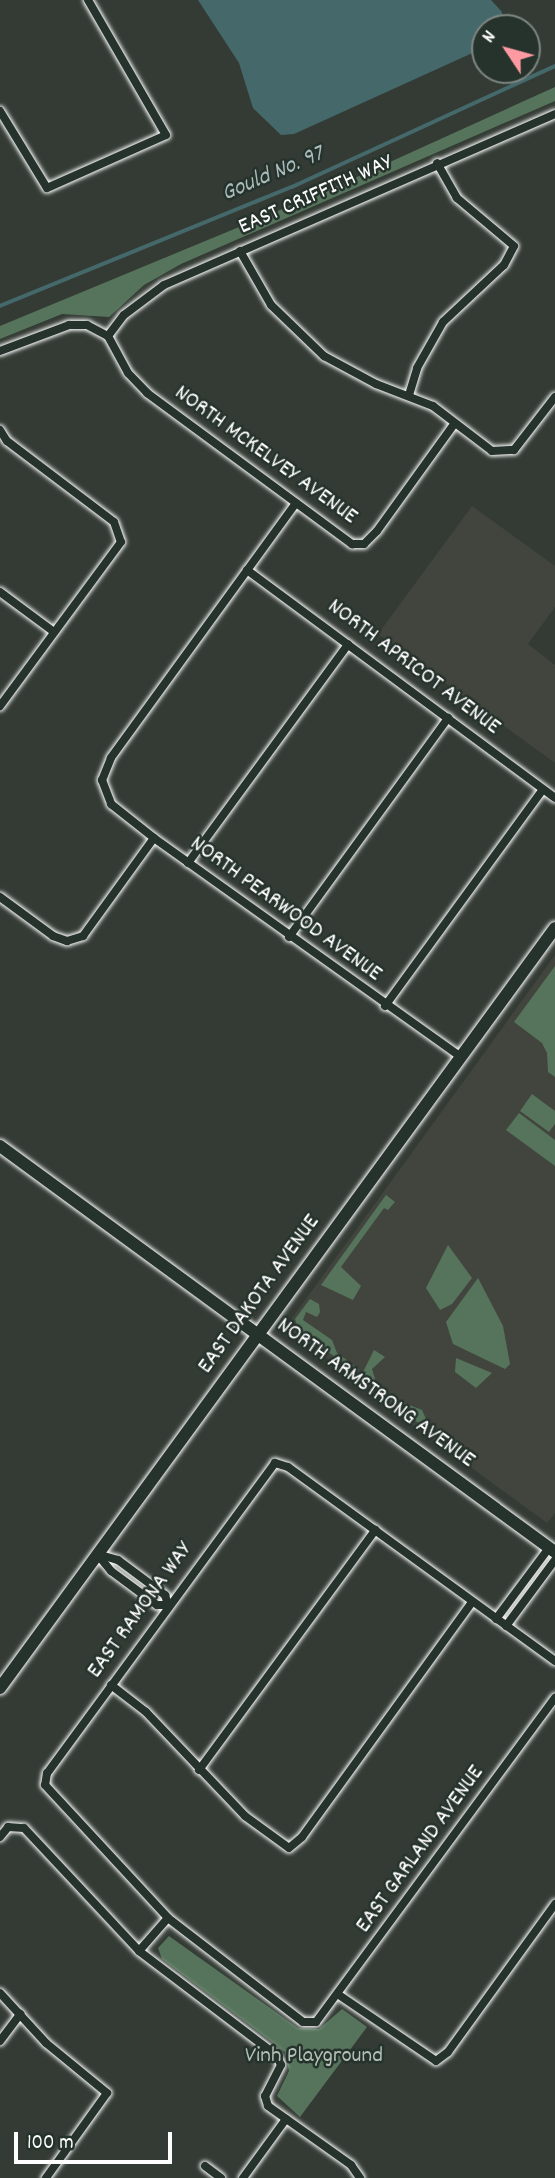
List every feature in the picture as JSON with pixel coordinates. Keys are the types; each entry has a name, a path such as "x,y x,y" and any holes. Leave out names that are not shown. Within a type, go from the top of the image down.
{"street":[{"path":"0,111 47,188 166,135 89,0"},
{"name":"EAST CRIFFITH WAY","path":"108,336 124,315 164,285 437,163 555,114"},
{"path":"409,395 417,368 443,322 513,252 514,246 457,198 437,163"},
{"path":"240,251 255,284 298,335 324,356 376,384 409,395 455,423 492,451 514,450 555,397"},
{"path":"0,351 69,325 87,326 108,336"},
{"name":"NORTH MCKELVEY AVENUE","path":"108,336 128,373 147,393 352,544 364,544 455,423"},
{"path":"0,430 7,441 114,522 121,542 0,706"},
{"path":"247,570 296,503"},
{"name":"NORTH APRICOT AVENUE","path":"247,570 555,798"},
{"name":"NORTH PEARWOOD AVENUE","path":"247,570 111,758 102,780 111,804 289,937 461,1057"},
{"path":"0,592 54,632"},
{"path":"188,863 348,644"},
{"path":"289,937 448,718"},
{"path":"385,1006 543,789"},
{"path":"0,897 53,936 67,941 83,936 154,838"},
{"name":"EAST DAKOTA AVENUE","path":"0,1688 555,928"},
{"name":"NORTH ARMSTRONG AVENUE","path":"0,1146 552,1550"},
{"name":"EAST RAMONA WAY","path":"168,1918 45,1785 47,1773 275,1463 288,1467 375,1530"},
{"path":"199,1770 375,1530 555,1661"},
{"path":"496,1619 552,1550"},
{"path":"97,1554 111,1572 157,1605 168,1605"},
{"path":"506,1626 555,1560"},
{"path":"111,1685 146,1712 245,1816 289,1848 302,1837 472,1602"},
{"name":"EAST GARLAND AVENUE","path":"168,1918 303,2022 316,2022 339,1995 555,1698"},
{"path":"0,1837 8,1827 24,1828 139,1951 276,2056 281,2064 279,2075 265,2096 268,2106 361,2176"},
{"path":"339,1995 436,2061 448,2052 555,1904"},
{"path":"139,1951 168,1918"},
{"path":"0,1993 46,2043 107,2093 46,2178"},
{"path":"0,2041 20,2014"},
{"path":"243,2178 286,2119"},
{"path":"205,2166 221,2178"}],"shaded area":[{"path":"472,506 555,566 555,607 528,644 555,665 555,763 378,634"},
{"path":"555,955 555,1513 547,1523 394,1411 294,1332 290,1321"}],"green space":[{"path":"555,87 555,101 181,264 144,285 109,317 62,314 0,339 0,326 326,191"},
{"path":"555,966 555,1077 548,1072 547,1053 542,1043 514,1022"},
{"path":"532,1094 555,1111 555,1124 549,1132 520,1111"},
{"path":"519,1113 555,1140 555,1166 506,1130"},
{"path":"386,1195 395,1202 388,1210 384,1208 341,1267 361,1286 353,1300 321,1285"},
{"path":"448,1245 472,1278 452,1304 440,1310 426,1288"},
{"path":"478,1278 503,1326 510,1364 505,1369 453,1344 446,1322"},
{"path":"310,1299 319,1304 320,1312 317,1317 306,1312 303,1320 332,1340 337,1353 359,1369 357,1373 298,1330 295,1319"},
{"path":"374,1350 385,1357 372,1369 376,1382 392,1398 422,1410 433,1435 361,1376"},
{"path":"456,1358 492,1373 476,1388 455,1372"},
{"name":"Vinh Playground","path":"169,1936 298,2028 319,2029 342,2009 367,2027 300,2117 277,2096 289,2071 285,2052 162,1959 158,1948"}],"water":[{"path":"198,0 491,0 502,12 471,14 471,54 294,134 281,135 253,108 239,63"}],"waterway":[{"name":"Gould No. 97","path":"0,306 292,187 555,66"}]}
